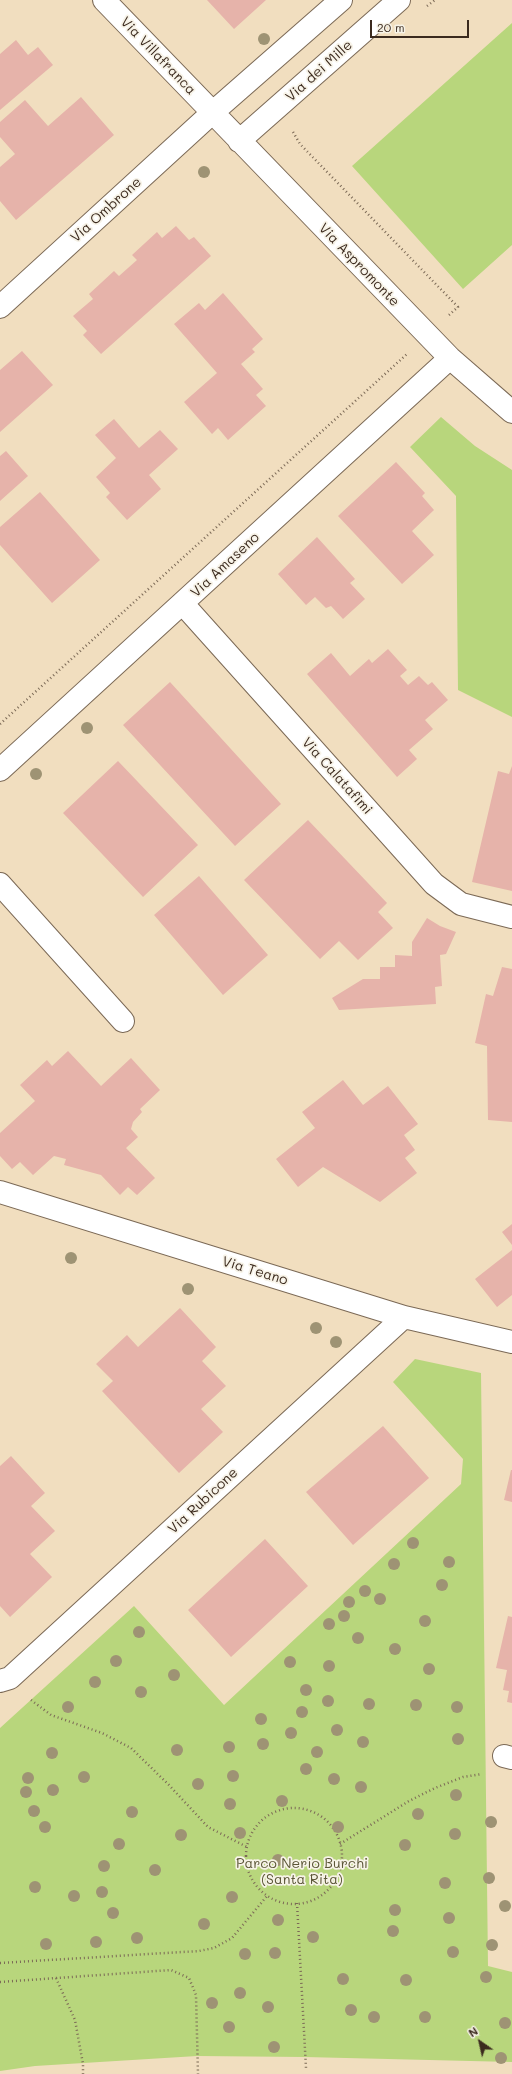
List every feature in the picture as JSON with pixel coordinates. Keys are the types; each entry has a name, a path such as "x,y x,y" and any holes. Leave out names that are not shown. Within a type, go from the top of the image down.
{"street":[{"name":"Via Villafranca","path":"104,0 212,113"},
{"path":"212,113 341,0"},
{"name":"Via dei Mille","path":"239,141 399,0"},
{"name":"Via Aspromonte","path":"212,113 450,358 512,412"},
{"name":"Via Ombrone","path":"0,307 212,113"},
{"name":"Via Amaseno","path":"0,770 450,358"},
{"name":"Via Calatafimi","path":"182,604 434,884 461,904 512,917"},
{"path":"0,884 123,1021"},
{"name":"Via Teano","path":"0,1192 404,1317 512,1342"},
{"name":"Via Rubicone","path":"0,1681 10,1678 404,1317"}],"path":[{"path":"423,10 434,0"},
{"path":"295,128 292,133 300,144 458,307"},
{"path":"0,724 400,360"},
{"path":"31,1700 51,1715 102,1733 131,1748 168,1784 208,1827 247,1847"},
{"path":"340,1844 409,1801 435,1788 463,1777 485,1773"},
{"path":"288,1808 304,1810 319,1816 331,1826 340,1844 340,1864 338,1874 329,1888 315,1899 297,1904 286,1904 267,1896 257,1887 249,1872 246,1855 247,1847 253,1831 264,1819 275,1812 288,1808"},
{"path":"0,1963 199,1952 214,1948 232,1938 267,1896"},
{"path":"297,1904 306,2068"},
{"path":"0,1982 171,1970 189,1978 196,1995 198,2074"},
{"path":"56,1978 76,2020 84,2064 83,2074"}],"green space":[{"path":"512,23 512,245 463,289 352,166"},
{"path":"441,417 475,446 512,470 512,717 458,690 456,496 410,447"},
{"name":"Parco Nerio Burchi (Santa Rita)","path":"415,1359 481,1373 488,1966 512,1972 512,2062 197,2056 35,2066 0,2071 0,1728 134,1606 224,1705 461,1484 463,1459 393,1382"}],"building":[{"path":"207,0 266,0 234,29"},
{"path":"16,40 28,55 38,47 53,65 0,110 0,54"},
{"path":"81,97 114,135 16,220 0,201 0,167 15,154 0,137 0,122 25,100 48,126"},
{"path":"176,226 189,240 194,237 211,256 101,354 83,335 87,331 73,316 93,299 89,294 114,271 119,276 137,260 132,255 157,232 162,238"},
{"path":"223,293 263,339 252,349 255,352 241,364 263,389 256,395 266,406 228,440 218,428 212,434 184,402 217,373 174,324 199,303 205,310"},
{"path":"22,351 53,385 0,432 0,370"},
{"path":"114,419 139,448 160,430 178,449 149,475 161,489 127,520 106,497 110,493 96,477 116,458 95,435"},
{"path":"6,451 28,476 0,501 0,456"},
{"path":"396,462 425,493 422,496 434,510 412,531 434,555 402,584 338,516"},
{"path":"40,492 100,560 52,603 0,545 0,527"},
{"path":"317,537 355,579 350,583 365,599 343,619 331,606 326,608 315,597 306,605 278,574"},
{"path":"388,649 407,670 400,676 408,685 419,676 428,685 432,682 448,700 425,720 433,729 409,750 417,759 397,777 307,674 331,653 350,676 369,659 372,663"},
{"path":"170,682 281,804 235,846 123,725"},
{"path":"118,761 198,845 143,897 63,813"},
{"path":"512,766 512,891 472,882 498,771 509,774"},
{"path":"308,820 387,903 378,912 393,928 358,960 339,941 320,959 244,880"},
{"path":"199,876 268,955 223,995 154,915"},
{"path":"427,918 440,926 456,932 446,954 440,955 442,986 435,987 436,1004 339,1010 332,998 363,979 380,979 380,967 395,967 395,955 412,956 412,942"},
{"path":"502,967 512,969 512,1122 488,1120 487,1046 475,1043 486,994 493,996"},
{"path":"68,1051 101,1086 131,1058 160,1090 140,1109 142,1112 133,1122 131,1129 138,1137 126,1148 155,1178 137,1195 128,1187 120,1195 101,1175 64,1165 66,1159 54,1156 33,1175 20,1162 12,1169 0,1156 0,1133 35,1101 20,1085 47,1060 52,1066"},
{"path":"343,1080 363,1105 388,1086 418,1124 404,1135 415,1150 405,1158 417,1173 380,1202 323,1167 298,1187 276,1159 315,1128 302,1112"},
{"path":"512,1224 512,1245 502,1232"},
{"path":"512,1250 512,1295 497,1307 475,1279"},
{"path":"180,1308 216,1347 202,1361 226,1386 201,1409 223,1432 179,1473 102,1391 113,1381 96,1364 127,1335 138,1347"},
{"path":"383,1426 429,1478 353,1545 306,1492"},
{"path":"11,1456 45,1493 31,1506 55,1531 30,1554 52,1577 10,1617 0,1606 0,1466"},
{"path":"512,1470 512,1502 504,1500"},
{"path":"265,1539 308,1586 231,1657 188,1610"},
{"path":"508,1616 512,1617 512,1703 507,1702 509,1691 503,1690 507,1670 496,1668"}]}
